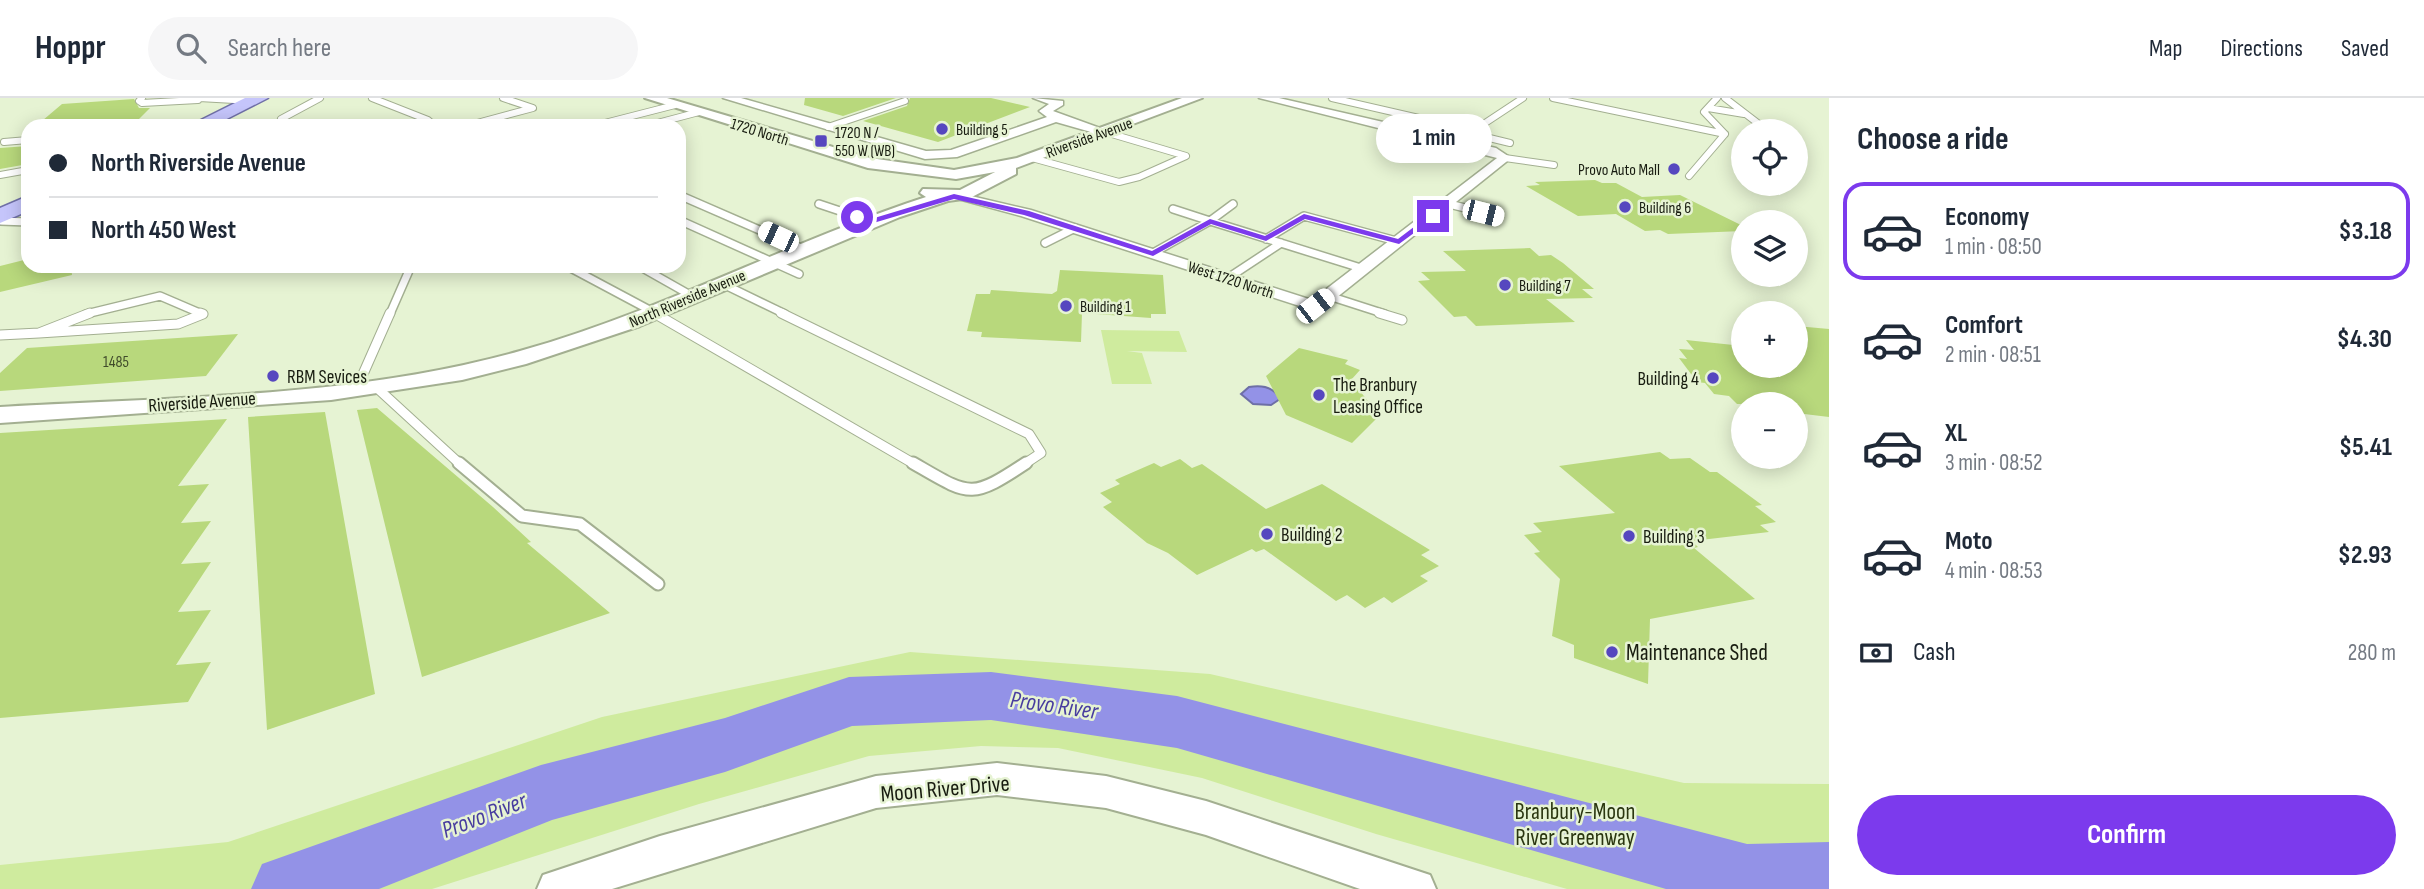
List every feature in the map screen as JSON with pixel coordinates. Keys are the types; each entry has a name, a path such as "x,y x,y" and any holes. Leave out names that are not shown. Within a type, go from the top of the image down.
{"main road":[{"path":"213,119 255,100"},
{"path":"0,218 21,207"}],"street":[{"name":"1720 North","path":"652,98 868,163 919,187 950,196"},
{"path":"729,98 925,155 952,154 1056,118"},
{"path":"1039,98 1059,103 1045,111 1056,118 1105,132"},
{"name":"Riverside Avenue","path":"952,174 1027,160 1195,98"},
{"path":"1265,98 1496,152 1505,158 1329,296"},
{"name":"Riverside Avenue","path":"950,196 973,193 1027,160"},
{"name":"1720 North","path":"868,163 952,174"},
{"path":"952,174 974,178 982,187"},
{"name":"North Riverside Avenue","path":"877,219 919,187 926,177 952,174"},
{"name":"West 1720 North","path":"982,187 1026,213"},
{"name":"North Riverside Avenue","path":"526,357 653,312 877,219 950,196"},
{"name":"West 1720 North","path":"950,196 1026,213 1315,306 1329,296"},
{"name":"Riverside Avenue","path":"0,415 366,388 463,372 526,357"},
{"name":"Moon River Drive","path":"558,889 660,854 876,792 996,779 1106,792 1193,814 1415,889"}],"lane":[{"path":"142,98 139,101 142,103 199,99 255,100"},
{"path":"281,119 320,98"},
{"path":"372,98 425,119"},
{"path":"492,119 533,108 503,98"},
{"path":"1332,98 1445,124 1444,127"},
{"path":"1470,133 1523,98"},
{"path":"1552,98 1725,134"},
{"path":"1717,98 1704,112 1725,134"},
{"path":"1725,98 1752,119"},
{"path":"828,127 905,101"},
{"path":"621,119 676,105"},
{"path":"1708,108 1747,115"},
{"path":"672,119 699,112"},
{"path":"1427,136 1444,127 1510,143"},
{"path":"1027,160 1119,182 1139,177 1186,156 1105,132"},
{"path":"1689,176 1725,134"},
{"path":"4,142 21,141"},
{"path":"1505,158 1554,165"},
{"path":"0,175 21,171"},
{"path":"686,198 803,249"},
{"path":"819,204 877,219"},
{"path":"1449,204 1497,216"},
{"path":"1153,253 1233,205"},
{"path":"1173,209 1364,269"},
{"path":"1266,239 1304,216 1399,242"},
{"path":"0,218 21,221"},
{"path":"686,223 799,274"},
{"path":"1045,243 1075,228"},
{"path":"1228,278 1281,243"},
{"path":"408,273 366,388 522,516 580,524 658,584"},
{"path":"580,273 653,312 956,488 986,489 1041,453 1029,434 721,283"},
{"path":"651,273 692,296"},
{"path":"0,335 178,324 203,314 160,296 94,311 38,332"},
{"path":"1329,296 1402,320"}],"green space":[{"path":"1101,330 1179,331 1187,352 1127,351 1142,353 1152,384 1112,384"},
{"name":"Branbury-Moon River Greenway","path":"910,652 1210,674 1684,783 1829,784 1829,889 1567,889 1376,834 1202,778 1058,748 981,746 869,756 699,804 432,889 0,889 0,865 228,842 602,717"}],"shaded area":[{"path":"1249,387 1267,388 1280,399 1271,405 1253,404 1241,394"}],"building":[{"path":"805,98 896,98 843,116 804,105"},
{"path":"910,98 991,98 1030,107 938,142 863,121 907,106"},
{"path":"134,99 139,108 150,108 139,119 44,119 62,104"},
{"path":"21,146 21,165 0,169 0,148"},
{"name":"Building 6","path":"1595,180 1616,183 1642,197 1680,195 1731,220 1731,231 1668,234 1660,230 1645,231 1616,214 1578,216 1526,186 1540,185 1535,182"},
{"name":"Building 7","path":"1530,248 1539,256 1551,255 1594,289 1582,289 1593,298 1546,299 1575,322 1476,326 1466,316 1454,317 1418,281 1430,280 1421,272 1466,271 1443,251"},
{"path":"21,261 21,273 72,275 0,292 0,266"},
{"name":"Building 1","path":"1060,270 1163,275 1166,314 1151,314 1151,318 1082,313 1081,342 981,337 982,332 967,331 976,294 990,294 991,290 1052,294 1057,291"},
{"name":"Building 4","path":"1808,327 1829,329 1829,417 1808,414 1808,392 1731,392 1731,398 1714,394 1705,383 1697,382 1679,358 1687,359 1679,349 1694,350 1686,340 1731,345 1731,378 1808,378"},
{"path":"238,334 206,376 0,391 0,373 27,348"},
{"name":"The Branbury Leasing Office","path":"1299,348 1348,360 1345,364 1360,370 1351,380 1376,411 1376,419 1352,443 1286,415 1266,376"},
{"path":"377,408 493,507 531,542 527,543 610,613 422,677 357,410"},
{"path":"325,412 375,694 267,730 248,417"},
{"path":"227,419 178,486 209,484 181,523 211,521 181,564 211,562 178,612 211,610 176,665 211,662 188,702 0,718 0,433"},
{"name":"Building 3","path":"1660,452 1670,459 1690,458 1710,472 1717,472 1762,505 1755,506 1776,522 1760,525 1769,532 1692,541 1698,547 1694,548 1755,599 1650,619 1648,684 1574,658 1574,645 1552,636 1560,579 1534,553 1540,552 1524,535 1542,532 1533,523 1615,513 1559,466"},
{"name":"Building 2","path":"1180,459 1192,468 1202,464 1266,509 1322,484 1430,550 1421,555 1439,566 1420,576 1428,581 1392,603 1384,597 1365,608 1347,595 1336,601 1264,549 1256,552 1252,549 1197,575 1168,553 1147,543 1103,507 1112,502 1100,493 1120,484 1115,480 1154,463 1161,467"}],"waterway":[{"name":"Provo River","path":"289,889 541,794 725,745 849,702 991,696 1177,722 1747,878 1829,876"}],"place":[{"name":"Building 5","path":"942,129"},
{"name":"1720 N / 550 W (WB)","path":"821,141"},
{"name":"Provo Auto Mall","path":"1674,169"},
{"name":"Building 6","path":"1625,207"},
{"name":"Building 7","path":"1505,285"},
{"name":"Building 1","path":"1066,306"},
{"name":"RBM Sevices","path":"273,376"},
{"name":"Building 4","path":"1713,378"},
{"name":"The Branbury Leasing Office","path":"1319,395"},
{"name":"Building 2","path":"1267,534"},
{"name":"Building 3","path":"1629,536"},
{"name":"Maintenance Shed","path":"1612,652"}],"route":[{"path":"857,217 870,221 909,210 926,202 954,196 1026,213 1153,253 1210,221 1266,239 1304,216 1399,242 1433,216"}]}
